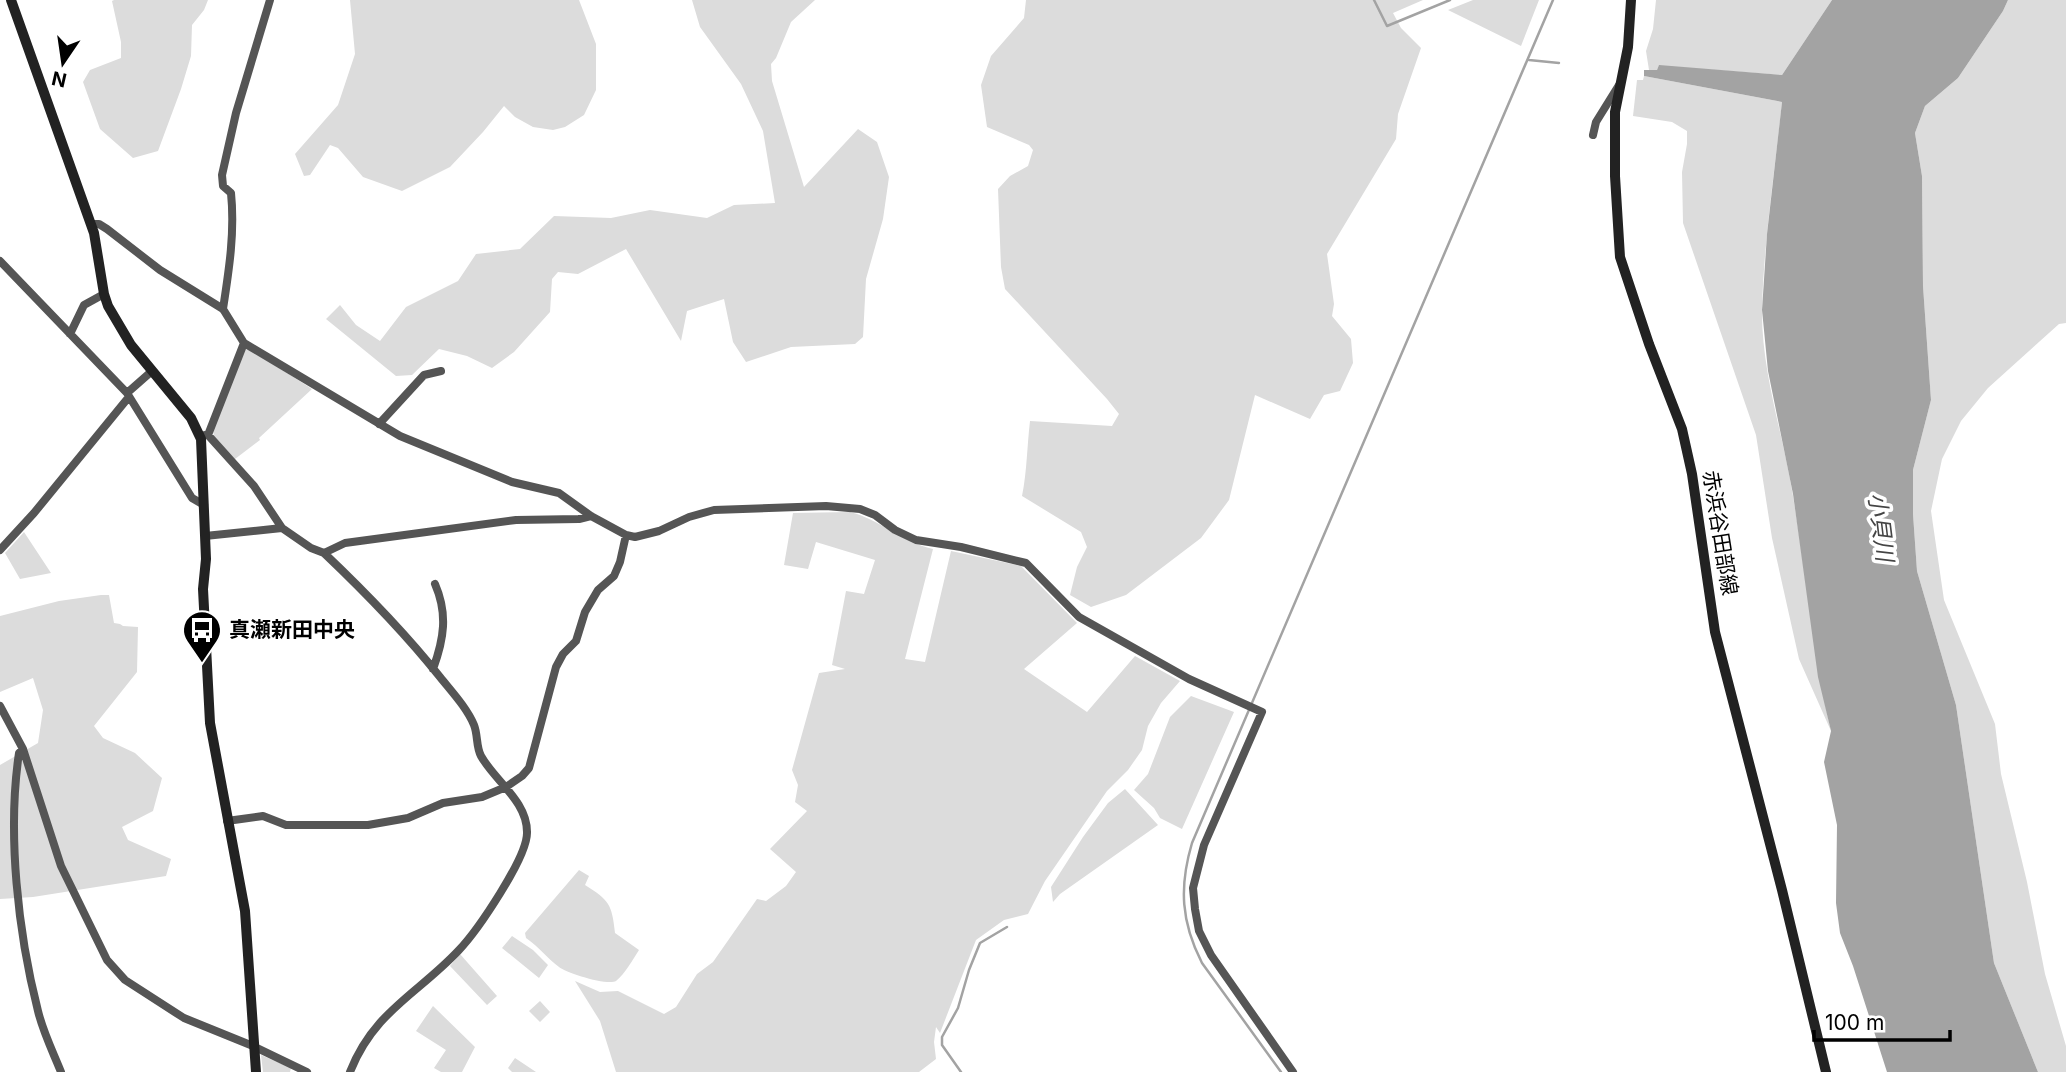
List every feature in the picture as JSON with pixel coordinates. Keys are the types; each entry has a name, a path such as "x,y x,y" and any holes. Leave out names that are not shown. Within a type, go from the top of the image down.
{"street":[{"path":"11,0 91,223 98,247 104,294 115,321 204,435 254,486 282,528 311,548 324,553 433,669 474,725 480,755 506,787 527,825 528,835 521,856 473,934 439,970 386,1014 360,1051 350,1072"},
{"path":"223,309 231,255 232,208 231,193 223,186 222,175 236,113 270,0"},
{"name":"赤浜谷田部線","path":"1631,0 1628,47 1615,112 1615,176 1620,257 1649,344 1682,429 1692,474 1715,632 1826,1072"},
{"path":"1592,135 1596,122 1619,85"},
{"path":"91,223 107,229 160,270 223,309 243,343 379,424 400,436 512,482 559,493 591,516 626,535 635,537 659,531 689,517 714,510 800,506 860,509 916,540 961,547 1026,563 1079,617 1189,679 1262,712 1204,845 1194,888 1195,909 1199,931 1211,955 1293,1072"},
{"path":"0,261 127,395 192,498 204,505"},
{"path":"70,334 84,304 104,294"},
{"path":"243,343 204,435 204,589 212,738 247,929 256,1072"},
{"path":"0,550 51,494 127,395 152,371"},
{"path":"379,424 424,375 441,371"},
{"path":"324,553 345,543 516,520 579,519 591,516"},
{"path":"205,536 282,528"},
{"path":"228,821 263,816 286,825 368,825 408,818 443,803 482,797 506,787 522,776 528,768 556,667 563,654 576,641 585,612 598,590 614,576 626,535"},
{"path":"433,669 442,643 444,619 442,600 435,584"},
{"path":"0,706 23,749 61,866 107,960 125,980 184,1018 307,1072"},
{"path":"23,749 19,753 13,812 22,933 38,1014 61,1072"}],"shaded area":[{"path":"208,0 192,25 191,56 158,151 133,158 100,129 83,82 90,70 121,58 121,42 112,1"},
{"path":"350,0 579,0 596,44 596,90 584,115 565,127 553,130 533,127 515,117 504,106 450,167 402,191 363,177 338,148 330,145 310,175 304,176 295,154 338,105 355,54"},
{"path":"692,0 815,0 791,22 771,64 772,81 804,187 858,129 877,142 889,177 883,219 866,279 863,337 855,344 791,347 746,362 733,342 724,299 687,311 681,341 626,249 578,274 558,272 552,279 550,312 514,352 492,368 467,356 439,349 412,375 396,376 326,319 340,305 356,325 380,341 406,307 458,281 476,254 520,249 554,216 611,218 650,210 707,218 734,205 775,203 763,131 741,84 700,27"},
{"path":"1026,0 1423,0 1393,13 1401,28 1421,48 1398,114 1396,139 1327,254 1334,304 1332,316 1351,339 1353,363 1340,391 1324,395 1310,419 1255,395 1229,500 1201,538 1126,595 1091,607 1070,595 1077,567 1087,547 1081,532 1022,496 1030,421 1112,426 1119,414 1005,289 1001,267 998,189 1010,176 1028,166 1033,150 1029,145 987,127 981,85 991,56 1024,18"},
{"path":"1473,0 1539,0 1521,46 1448,10"},
{"path":"1656,0 1832,0 1782,75 1659,66 1657,70 1649,70 1646,51 1653,29"},
{"path":"2008,0 2066,0 2066,323 2059,324 1988,388 1961,421 1942,459 1931,511 1944,600 1995,724 2001,774 2027,882 2045,974 2066,1046 2066,1072 2038,1072 1994,963 1956,705 1917,571 1913,514 1913,470 1931,400 1923,286 1922,176 1915,133 1925,106 1958,78"},
{"path":"1644,76 1782,102 1765,256 1763,332 1769,379 1793,496 1814,644 1831,731 1799,659 1772,538 1756,435 1683,223 1682,172 1687,131 1672,122 1633,116 1637,80 1643,80"},
{"path":"245,349 253,351 312,389 259,438 260,440 235,459 214,437 213,430"},
{"path":"850,512 933,549 905,659 925,662 951,551 1021,566 1077,623 1024,669 1087,712 1135,656 1180,681 1161,703 1148,726 1142,750 1128,770 1107,791 1045,881 1028,914 1004,920 976,940 940,1033 936,1027 936,1059 919,1072 616,1072 600,1021 575,981 600,992 618,991 664,1014 676,1007 697,974 713,962 757,899 766,901 786,886 796,872 770,849 807,811 795,802 798,785 792,770 819,673 845,669 832,665 846,591 864,594 875,560 816,542 808,569 784,565 793,513"},
{"path":"24,532 51,573 20,579 5,553"},
{"path":"109,595 114,623 138,627 137,672 94,726 103,738 135,753 162,778 153,811 122,827 128,840 171,859 166,876 33,897 0,899 0,765 38,743 43,710 33,678 0,692 0,616 59,601"},
{"path":"1191,696 1234,712 1182,829 1160,818 1154,808 1134,790 1148,774 1170,717"},
{"path":"1125,789 1158,825 1060,894 1053,902 1051,887 1108,803"},
{"path":"579,870 589,876 585,885 604,899 611,909 615,933 639,950 616,981 596,980 563,970 526,938 525,933"},
{"path":"512,936 533,950 548,965 539,978 502,948"},
{"path":"460,954 497,996 487,1005 450,966"},
{"path":"540,1001 550,1012 540,1022 529,1011"},
{"path":"433,1006 475,1047 462,1072 441,1072 434,1068 446,1050 416,1031"},
{"path":"261,1055 291,1068 290,1072 263,1072"},
{"path":"515,1058 536,1072 512,1072 508,1068"}],"water":[{"name":"小貝川","path":"1832,0 2008,0 1958,78 1925,106 1915,133 1922,176 1923,286 1931,400 1913,470 1913,514 1917,571 1956,705 1994,963 2038,1072 1887,1072 1840,933 1836,903 1837,825 1824,762 1831,731 1818,677 1793,494 1768,371 1762,310 1767,234 1782,102 1644,76 1644,70 1657,70 1659,65 1782,75"}],"waterway":[{"path":"1374,0 1387,26 1450,0"},
{"path":"1281,1072 1202,963 1195,948 1184,904 1185,875 1192,843 1553,0"},
{"path":"1529,60 1559,63"},
{"path":"961,1072 942,1045 942,1037 958,1008 980,943 1007,927"}],"place":[{"name":"真瀬新田中央","path":"202,664"}]}
